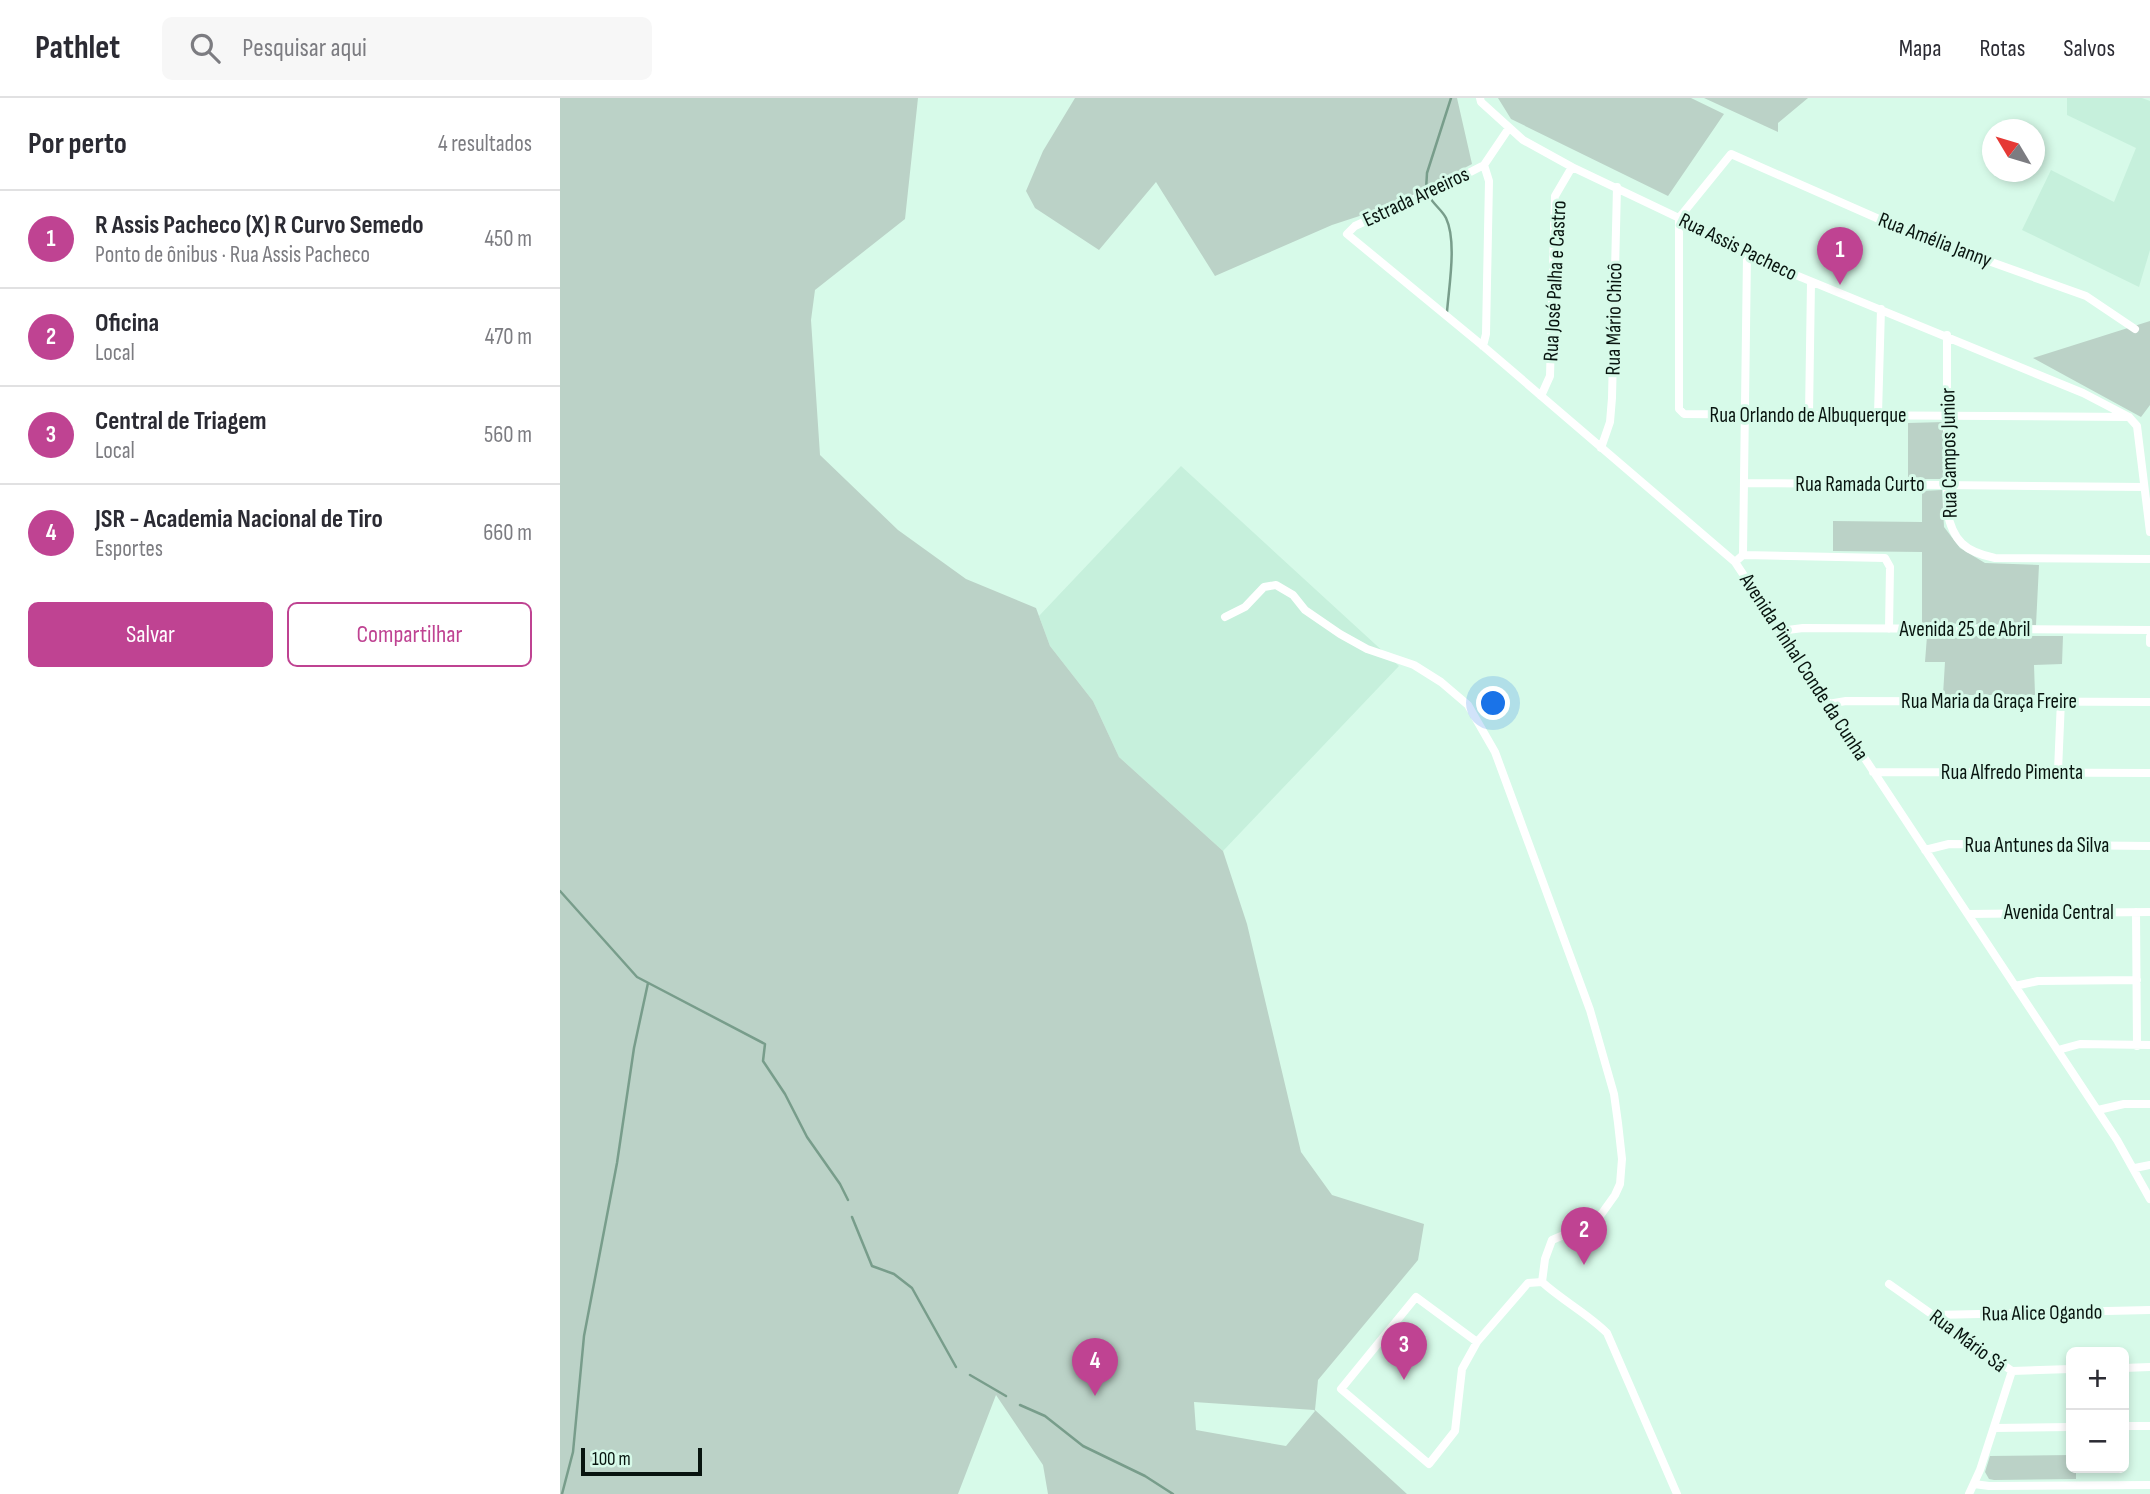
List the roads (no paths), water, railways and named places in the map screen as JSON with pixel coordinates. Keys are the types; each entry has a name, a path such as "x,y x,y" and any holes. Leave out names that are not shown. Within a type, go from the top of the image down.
{"street":[{"name":"Rua Assis Pacheco","path":"1480,98 1481,102 1523,140 1747,254 1947,335 2082,393 2129,417"},
{"name":"Estrada Areeiros","path":"1347,234 1355,226 1483,165 1509,128"},
{"name":"Rua Amélia Janny","path":"1679,218 1731,154 1913,234 2086,296 2135,330"},
{"path":"1483,165 1489,180 1486,334 1483,346"},
{"name":"Rua José Palha e Castro","path":"1541,396 1550,376 1555,197 1572,167"},
{"name":"Rua Mário Chicô","path":"1601,448 1610,422 1612,398 1617,187"},
{"name":"Rua Orlando de Albuquerque","path":"1679,218 1679,409 1684,414 2129,417"},
{"name":"Avenida Pinhal Conde da Cunha","path":"1347,234 1483,346 1735,562 2098,1110 2135,1168 2150,1199"},
{"path":"1743,555 1747,254"},
{"path":"1810,414 1811,282"},
{"path":"1878,414 1881,309"},
{"name":"Rua Campos Junior","path":"1947,335 1947,511 1951,529 1961,543 1978,555 1995,558 2150,559"},
{"path":"2129,417 2138,432 2150,532"},
{"name":"Rua Ramada Curto","path":"1744,483 2144,488"},
{"path":"1735,562 1743,555 1885,558 1890,567 1889,629"},
{"path":"1226,617 1245,607 1264,587 1276,585 1293,595 1305,610 1340,634 1367,649 1414,665 1441,682 1468,705 1495,752 1590,1010 1614,1094 1622,1159 1620,1184 1608,1207 1587,1225 1552,1240 1545,1259 1542,1282"},
{"name":"Avenida 25 de Abril","path":"1780,631 1803,628 2150,630"},
{"path":"2150,637 2150,643"},
{"path":"2058,771 2061,700"},
{"name":"Rua Maria da Graça Freire","path":"1828,704 1846,701 2150,702"},
{"name":"Rua Alfredo Pimenta","path":"1874,772 2058,771 2150,774"},
{"name":"Rua Antunes da Silva","path":"1925,849 1949,844 2150,846"},
{"path":"2136,912 2137,1045"},
{"name":"Avenida Central","path":"1968,914 2150,912"},
{"path":"2015,986 2038,981 2137,980"},
{"path":"2058,1050 2080,1044 2150,1045"},
{"path":"2098,1110 2124,1104 2150,1104"},
{"path":"2135,1168 2150,1166"},
{"path":"1476,1342 1416,1297 1341,1389 1429,1464 1455,1431 1462,1369 1476,1342 1528,1283 1542,1282 1575,1309 1594,1320 1607,1333 1677,1494"},
{"name":"Rua Mário Sá","path":"1889,1284 2012,1371 1969,1494"},
{"name":"Rua Alice Ogando","path":"1935,1315 2150,1310"},
{"path":"2129,1368 2150,1367"},
{"path":"2012,1371 2066,1369"},
{"path":"2129,1426 2150,1426"},
{"path":"1994,1428 2066,1427"},
{"path":"1974,1484 2150,1485"}],"waterway":[{"path":"1426,190 1427,173 1451,98"},
{"path":"1429,196 1446,218 1451,239 1447,312"},
{"path":"560,891 637,977 765,1044 763,1061 785,1094 807,1137 848,1200"},
{"path":"562,1494 573,1452 584,1336 617,1163 634,1048 648,983"},
{"path":"852,1217 872,1266 894,1274 912,1288 956,1367"},
{"path":"970,1375 1006,1396"},
{"path":"1020,1405 1045,1416 1083,1446 1145,1476 1173,1494"}],"place":[{"name":"R Assis Pacheco (X) R Curvo Semedo","path":"1840,285"},
{"name":"Oficina","path":"1584,1265"},
{"name":"Central de Triagem","path":"1404,1380"},
{"name":"JSR - Academia Nacional de Tiro","path":"1095,1396"}]}
